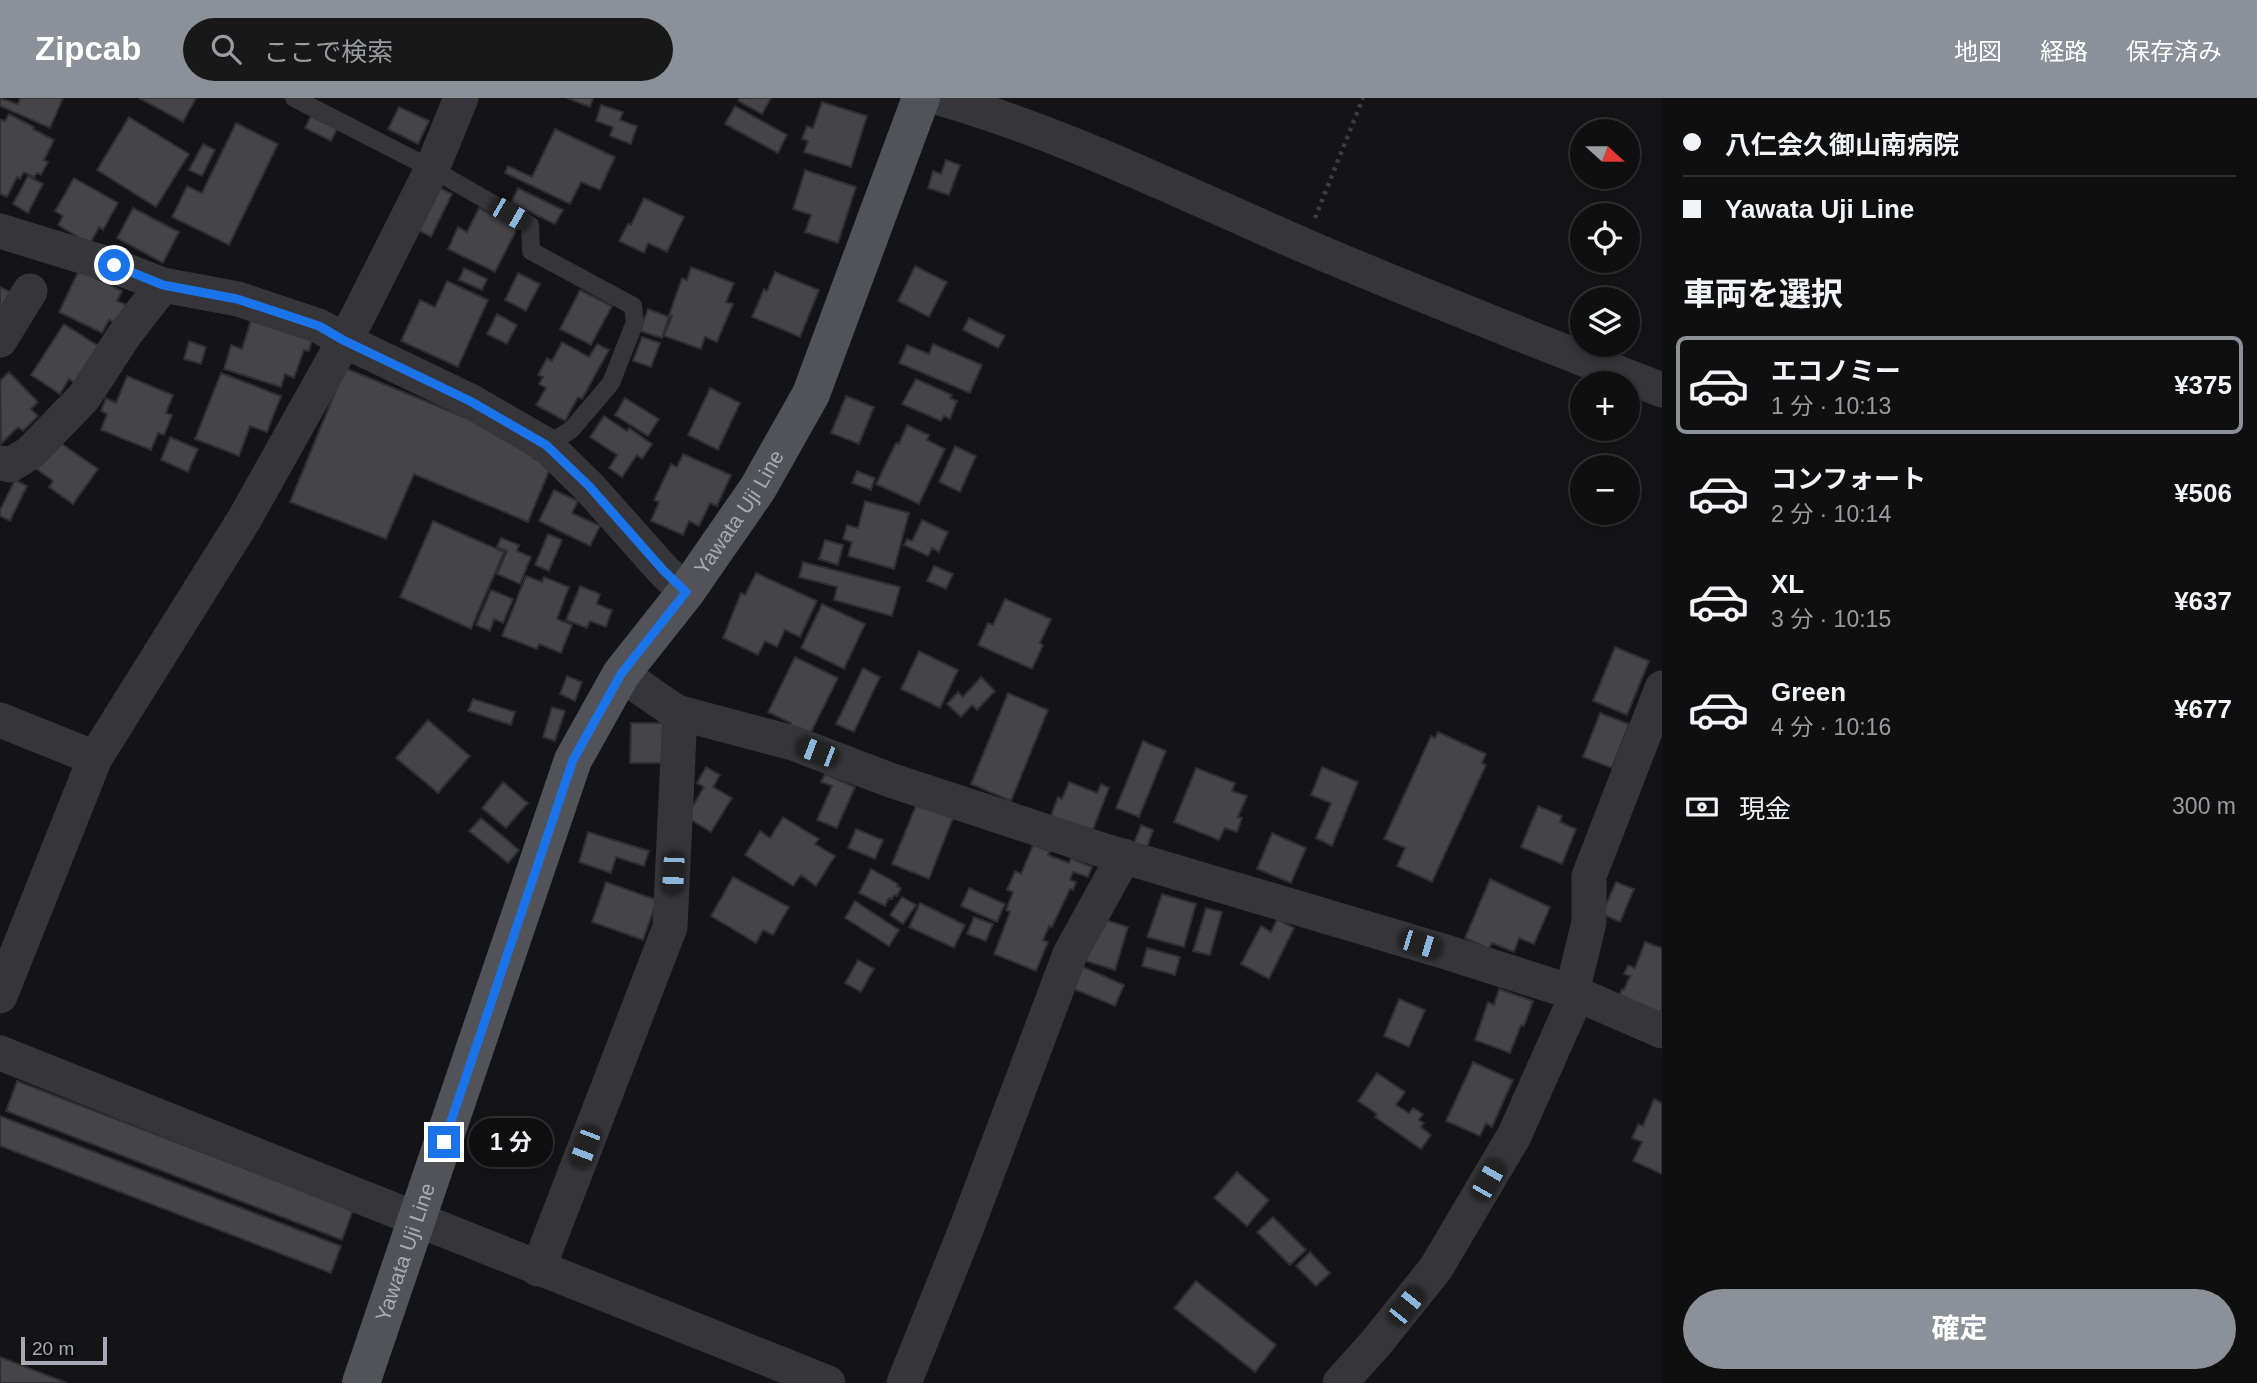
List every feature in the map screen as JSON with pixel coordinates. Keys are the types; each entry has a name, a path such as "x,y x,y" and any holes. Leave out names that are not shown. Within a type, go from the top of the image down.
{"main road":[{"name":"Yawata Uji Line","path":"360,1383 573,760 621,674 686,592 758,488 811,394 921,98"}],"street":[{"path":"0,996 95,758 245,518 357,318 432,169 461,98"},
{"path":"940,98 987,111 1147,174 1471,316 1662,390"},
{"path":"0,230 114,265 163,285 237,299 319,326 470,401 546,445 589,486 663,570 686,592"},
{"path":"0,463 10,464 30,453 84,397 125,334 163,285"},
{"path":"0,340 30,291"},
{"path":"621,674 681,713 793,743 890,780 1124,856 1572,992 1662,1031"},
{"path":"1340,1383 1436,1268 1514,1136 1572,1008 1572,992 1589,922 1589,876 1662,688"},
{"path":"538,1269 670,927 681,713"},
{"path":"0,720 95,758"},
{"path":"904,1383 968,1224 1070,954 1124,856"},
{"path":"0,1053 828,1383"}],"lane":[{"path":"294,98 432,169 530,225 531,251 633,306 635,322 611,383 571,430 546,445"}],"path":[{"path":"1304,245 1363,98"}],"building":[{"path":"0,98 18,104 20,98 63,98 50,128 0,106"},
{"path":"139,98 196,98 183,122"},
{"path":"567,98 593,98 590,107"},
{"path":"740,98 771,98 762,114 738,101"},
{"path":"822,102 867,116 851,167 804,152 808,141 802,139 807,126 813,128"},
{"path":"601,105 623,112 620,120 637,126 631,144 610,136 613,127 596,121"},
{"path":"735,106 787,135 778,153 725,124"},
{"path":"399,107 429,121 418,144 388,129"},
{"path":"9,114 54,140 44,160 48,162 41,175 37,173 34,177 24,172 20,179 17,177 7,197 0,194 0,119 5,121"},
{"path":"311,116 337,129 331,141 305,128"},
{"path":"129,117 189,154 156,207 97,170"},
{"path":"236,123 278,144 229,245 172,217 187,186 202,193"},
{"path":"555,129 615,157 600,190 581,182 570,204 505,173 508,166 532,177"},
{"path":"203,144 215,150 202,176 189,170"},
{"path":"946,160 960,165 949,195 928,188 933,171 941,174"},
{"path":"805,170 856,187 838,243 805,232 811,215 793,209"},
{"path":"28,176 43,184 28,213 13,204"},
{"path":"74,178 118,203 103,230 99,227 90,244 58,225 63,216 55,211"},
{"path":"434,185 452,194 431,237 414,228"},
{"path":"518,188 563,210 555,224 511,203"},
{"path":"644,198 684,217 667,252 648,243 644,253 619,241 628,224 631,225"},
{"path":"133,208 179,232 163,263 117,238"},
{"path":"479,208 518,227 495,272 448,249 458,227 467,232"},
{"path":"915,266 947,282 929,317 898,301"},
{"path":"691,267 734,283 726,302 733,304 717,342 705,337 701,349 664,336 682,278 687,280"},
{"path":"464,268 487,279 482,290 459,280"},
{"path":"79,270 122,291 117,301 127,305 118,324 109,320 102,333 59,312"},
{"path":"775,272 819,290 800,337 752,317"},
{"path":"518,273 540,284 526,311 505,300"},
{"path":"447,281 488,300 458,367 401,341 420,300 435,307"},
{"path":"0,287 14,294 0,314"},
{"path":"580,290 612,306 591,345 560,329"},
{"path":"648,309 669,317 662,338 640,331"},
{"path":"497,314 517,325 507,344 487,334"},
{"path":"252,317 313,337 309,351 304,350 294,378 285,374 281,387 224,369 231,345 242,349"},
{"path":"969,318 1005,336 998,348 963,330"},
{"path":"64,324 100,347 76,384 69,379 60,394 31,375"},
{"path":"642,337 660,343 651,367 633,361"},
{"path":"189,341 206,347 201,364 184,359"},
{"path":"562,342 589,357 597,344 609,350 582,399 578,397 565,421 536,405 546,388 539,384 543,377 538,375 547,358 552,361"},
{"path":"933,344 982,365 970,393 899,363 907,345 929,354"},
{"path":"345,368 515,438 536,453 533,458 551,466 528,522 414,474 386,539 290,502"},
{"path":"9,372 38,402 31,409 38,416 23,431 18,427 1,444 0,381"},
{"path":"221,373 281,396 267,432 250,426 239,456 195,439"},
{"path":"127,376 173,395 166,413 172,415 164,435 158,433 151,450 101,430 107,414 101,411 106,398 116,403"},
{"path":"916,379 952,395 950,398 957,401 950,419 944,416 941,421 902,404"},
{"path":"710,388 740,403 718,450 688,435"},
{"path":"846,396 874,407 859,444 831,433"},
{"path":"625,398 659,419 648,436 615,415"},
{"path":"604,416 627,431 629,428 652,444 642,459 637,455 622,477 609,468 617,455 590,437"},
{"path":"907,425 929,435 927,440 945,449 919,504 876,484"},
{"path":"170,437 198,449 188,472 161,460"},
{"path":"55,439 98,469 73,504 49,487 53,481 35,468"},
{"path":"955,446 976,456 960,492 939,482"},
{"path":"683,454 731,475 717,506 710,503 699,526 689,521 683,535 651,521 659,502 654,500 671,464 677,467"},
{"path":"857,471 875,478 871,490 852,483"},
{"path":"15,480 27,486 10,521 0,516 0,510"},
{"path":"554,490 578,501 572,513 600,526 590,546 539,521"},
{"path":"865,501 909,513 894,569 848,556 852,542 843,539 847,525 858,528"},
{"path":"922,520 948,532 939,552 932,548 928,556 904,545 907,539 912,541"},
{"path":"433,521 504,552 471,629 400,597"},
{"path":"548,534 562,540 549,571 535,565"},
{"path":"501,538 519,545 517,551 531,557 520,584 497,574 507,551 497,547"},
{"path":"825,540 843,545 838,565 819,559"},
{"path":"803,562 900,587 892,616 834,600 837,587 799,577"},
{"path":"934,566 953,574 946,589 927,581"},
{"path":"756,573 817,601 800,637 785,630 777,647 765,641 758,655 723,638 741,593 745,595"},
{"path":"526,576 542,582 544,577 569,587 557,619 572,625 561,653 539,644 537,649 502,636"},
{"path":"580,586 600,594 597,604 612,610 606,627 590,621 587,628 566,620"},
{"path":"491,590 513,599 503,623 494,619 490,631 476,625"},
{"path":"1005,599 1051,619 1032,669 978,645 988,623 993,625"},
{"path":"822,604 865,624 844,669 801,648"},
{"path":"1615,647 1649,661 1627,715 1593,701"},
{"path":"919,651 958,670 940,708 901,689"},
{"path":"795,657 838,678 808,738 789,728 791,723 768,712"},
{"path":"863,668 880,677 854,732 836,724"},
{"path":"567,676 582,682 575,701 560,694"},
{"path":"981,677 995,691 977,710 972,705 961,717 947,704 958,692 963,697"},
{"path":"1008,693 1048,710 1011,801 971,784"},
{"path":"473,699 515,712 511,725 468,711"},
{"path":"552,707 565,711 555,741 543,737"},
{"path":"1600,713 1629,724 1612,768 1583,757"},
{"path":"428,720 470,756 438,793 396,758"},
{"path":"631,723 663,723 662,763 630,763"},
{"path":"1438,732 1486,754 1482,763 1486,765 1432,882 1397,866 1405,848 1384,839 1431,736 1435,738"},
{"path":"1143,741 1166,751 1139,817 1116,808"},
{"path":"706,767 720,775 713,787 732,798 711,832 686,817 704,787 697,783"},
{"path":"1322,767 1358,782 1332,846 1316,838 1331,803 1311,795"},
{"path":"1196,768 1235,783 1232,791 1247,796 1238,817 1242,818 1237,832 1225,828 1219,840 1174,822"},
{"path":"825,774 855,787 837,828 817,820 832,786 821,782"},
{"path":"503,782 528,803 506,828 482,808"},
{"path":"1069,782 1097,793 1101,784 1109,788 1092,832 1051,816 1058,797 1062,799"},
{"path":"917,803 953,818 929,879 892,864"},
{"path":"1538,806 1562,816 1560,822 1576,829 1562,864 1521,847"},
{"path":"783,817 819,839 815,844 835,856 816,886 801,875 793,886 745,855 760,831 770,838"},
{"path":"481,818 519,850 508,863 469,831"},
{"path":"1141,825 1153,830 1146,850 1133,846"},
{"path":"856,829 883,840 875,859 848,848"},
{"path":"588,832 649,851 644,866 616,857 611,873 579,862"},
{"path":"1272,833 1306,848 1291,883 1257,869"},
{"path":"1033,845 1050,851 1048,855 1069,863 1071,858 1092,867 1088,877 1073,872 1070,880 1076,882 1052,927 1049,926 1043,940 1048,942 1036,971 994,954 1010,912 1006,910 1013,892 1007,890 1015,871 1021,874"},
{"path":"871,869 901,888 897,896 889,898 885,906 859,893"},
{"path":"733,877 789,907 773,935 763,930 756,943 711,916"},
{"path":"1490,879 1550,907 1534,944 1519,938 1514,952 1492,943 1489,949 1465,938"},
{"path":"606,882 657,900 643,940 592,922"},
{"path":"1616,882 1634,889 1620,922 1602,914"},
{"path":"969,888 1005,904 997,922 961,906"},
{"path":"1162,894 1196,904 1184,947 1147,937"},
{"path":"902,897 916,905 903,924 890,915"},
{"path":"855,901 899,930 889,946 845,918"},
{"path":"920,903 965,925 954,948 909,927"},
{"path":"1206,908 1222,912 1210,955 1193,951"},
{"path":"974,917 993,924 986,941 967,934"},
{"path":"1099,918 1128,927 1115,970 1086,961"},
{"path":"1277,919 1294,928 1269,979 1241,964 1261,926 1271,932"},
{"path":"1645,942 1662,948 1662,1013 1619,996 1630,976 1624,974 1628,965 1635,968"},
{"path":"1147,948 1180,957 1175,975 1142,966"},
{"path":"858,960 874,969 861,992 845,983"},
{"path":"1081,966 1124,985 1115,1006 1071,988"},
{"path":"1499,989 1533,1001 1510,1053 1475,1040 1488,1002 1494,1005"},
{"path":"1399,999 1425,1010 1409,1047 1384,1036"},
{"path":"1473,1062 1513,1080 1492,1127 1486,1123 1480,1136 1446,1121"},
{"path":"1377,1073 1405,1092 1396,1105 1409,1113 1413,1108 1423,1114 1419,1120 1424,1123 1421,1127 1431,1135 1421,1149 1375,1117 1377,1114 1358,1101"},
{"path":"17,1081 353,1210 342,1240 6,1111"},
{"path":"1654,1099 1662,1103 1662,1174 1633,1161 1642,1142 1632,1138 1638,1124 1643,1126"},
{"path":"0,1116 341,1246 331,1273 0,1146"},
{"path":"1237,1172 1269,1200 1247,1226 1214,1198"},
{"path":"1273,1217 1306,1250 1290,1265 1257,1232"},
{"path":"1310,1252 1330,1273 1316,1286 1296,1266"},
{"path":"1196,1281 1276,1345 1255,1372 1174,1308"},
{"path":"0,1357 67,1383 0,1383"}],"route":[{"path":"114,265 163,285 237,299 319,326 470,401 546,445 589,486 663,570 686,592 621,674 573,760 444,1142"}]}
